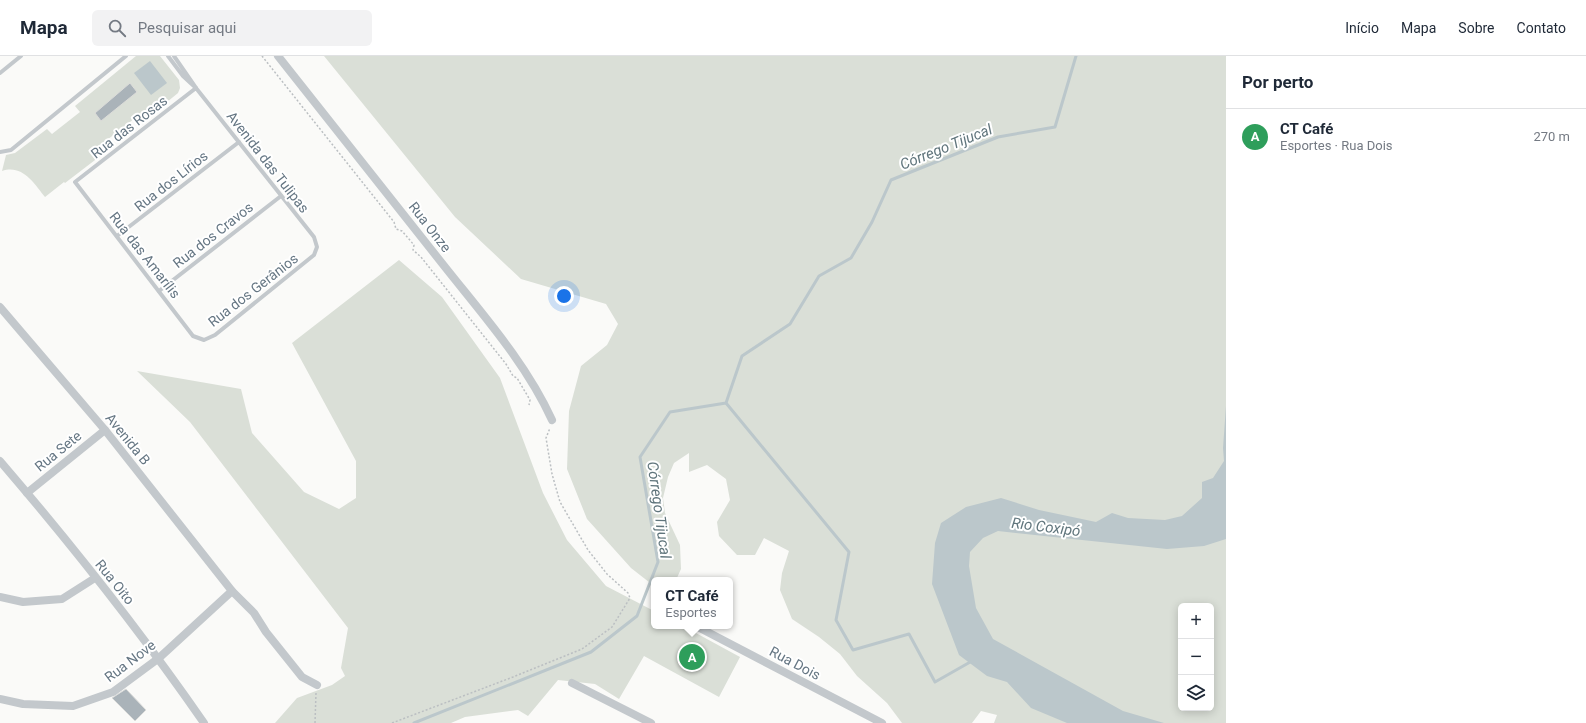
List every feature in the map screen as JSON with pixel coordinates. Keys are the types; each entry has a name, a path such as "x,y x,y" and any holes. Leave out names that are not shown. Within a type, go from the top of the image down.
{"street":[{"name":"Rua Onze","path":"278,56 488,322 531,380 541,396 552,420"},
{"name":"Avenida B","path":"0,307 105,430 232,591 254,613 266,632 302,677 316,685"},
{"name":"Rua Sete","path":"27,492 105,430"},
{"name":"Rua Oito","path":"0,461 27,492 159,658 204,723"},
{"path":"0,597 23,602 62,599 95,578"},
{"name":"Rua Nove","path":"0,699 23,704 73,706 113,692 159,658 232,591"},
{"name":"Rua Dois","path":"702,629 882,723"},
{"path":"572,683 652,723"}],"lane":[{"path":"0,73 21,56"},
{"path":"0,152 11,150 126,56"},
{"name":"Avenida das Tulipas","path":"168,56 183,76 196,88"},
{"name":"Avenida das Tulipas","path":"174,56 196,88 314,238 317,246 316,251"},
{"name":"Rua das Rosas","path":"75,182 196,88"},
{"name":"Rua dos Lírios","path":"117,236 239,142"},
{"name":"Rua das Amarílis","path":"75,182 193,336 199,339"},
{"name":"Rua dos Cravos","path":"159,291 281,196"},
{"name":"Rua dos Gerânios","path":"199,339 204,340 215,335 314,256 316,251"}],"path":[{"path":"262,56 394,222 396,229 402,231 414,245 413,250 421,257 506,364 513,376 517,378 530,400 529,405"},
{"path":"392,723 582,649 612,627 630,598 628,593 606,574 588,550 560,502 552,474 546,438 552,420"},
{"path":"316,685 316,723"}],"shaded area":[{"path":"136,56 160,56 179,80 180,88 178,93 140,124 135,118 107,140 112,147 45,197 32,181 21,172 16,170 2,171 6,155 15,153 47,129 52,134 80,112 75,106"},
{"path":"324,56 1226,56 1226,723 994,723 997,715 981,711 972,723 902,723 887,703 857,676 840,654 819,637 792,619 780,590 782,573 789,551 764,538 755,555 737,555 719,536 717,522 730,500 726,479 707,465 689,472 689,453 674,463 668,477 663,498 665,513 680,545 681,569 677,577 651,577 651,584 631,568 587,519 567,469 569,411 581,366 607,345 618,324 606,304 521,279 455,217"},
{"path":"399,260 442,297 500,378 543,493 567,540 606,586 651,609 651,629 689,629 740,657 719,697 644,656 619,699 595,684 558,680 528,716 518,710 465,717 451,723 275,723 297,698 332,685 345,676 341,668 348,628 190,422 137,371 241,389 252,433 304,492 339,509 356,498 356,461 292,343"}],"water":[{"path":"150,61 167,83 151,95 134,73"},
{"name":"Rio Coxipó","path":"1226,406 1226,539 1204,546 1167,549 998,531 983,538 970,552 969,566 976,608 993,639 1123,711 1164,723 1067,723 1031,708 1007,682 987,676 959,655 932,584 935,543 941,523 966,507 1001,498 1039,510 1096,522 1112,513 1128,518 1165,520 1182,516 1202,498 1202,482 1213,478 1224,461 1223,448"}],"building":[{"path":"130,83 137,92 101,121 95,113"},
{"path":"126,689 146,710 135,721 112,698"}],"waterway":[{"name":"Córrego Tijucal","path":"652,577 658,562 640,457 670,412 726,403 742,356 790,324 819,276 851,258 872,222 891,180 998,137 1055,127 1076,56"},
{"name":"Córrego Tijucal","path":"726,403 849,552 836,620 853,650 909,634 935,682 972,661"},
{"name":"Córrego Tijucal","path":"414,723 591,652 637,616 651,580"}],"place":[{"name":"CT Café","path":"692,657"}]}
